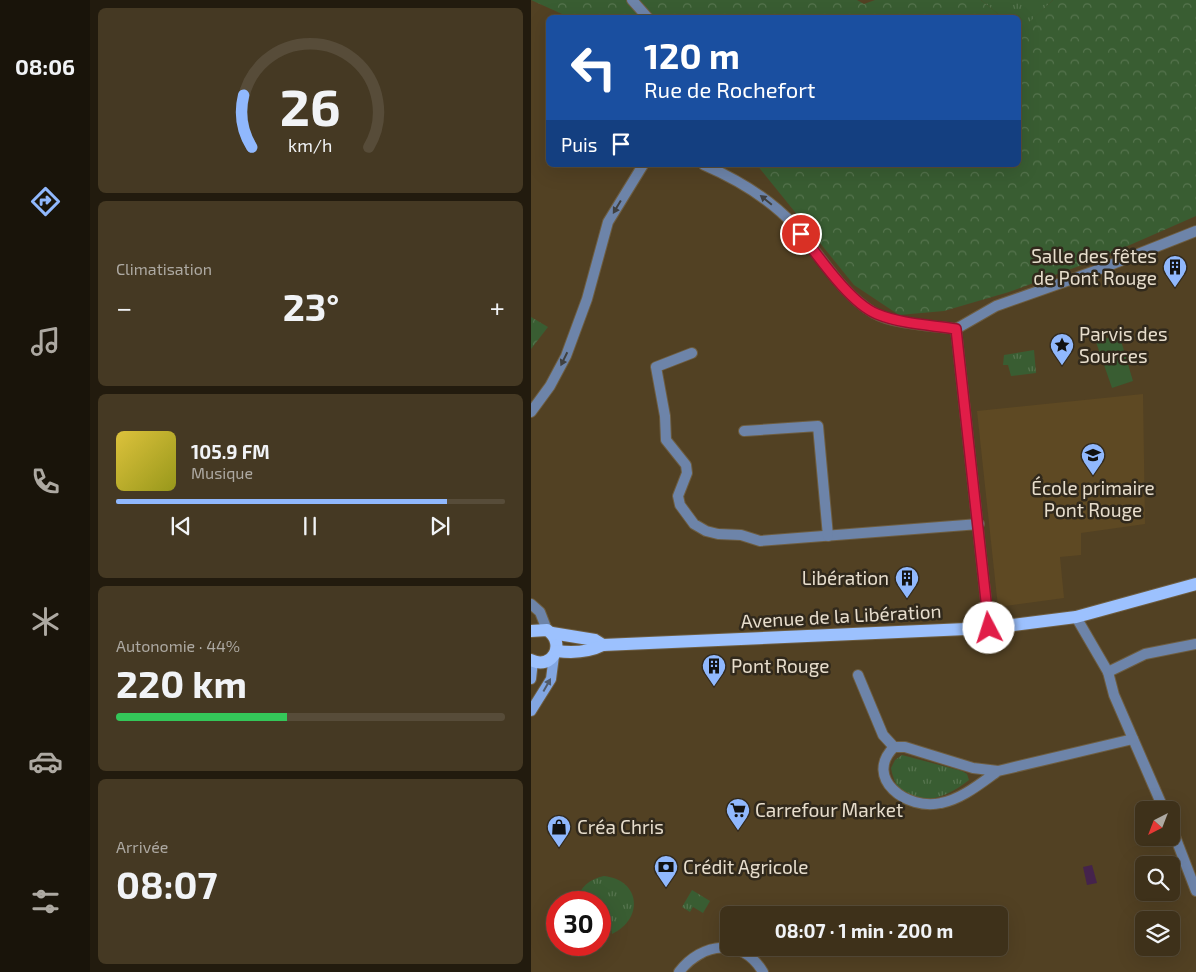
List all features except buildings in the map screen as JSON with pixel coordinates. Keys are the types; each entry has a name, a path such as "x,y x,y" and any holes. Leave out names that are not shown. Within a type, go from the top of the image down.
{"main road":[{"name":"Avenue de la Libération","path":"532,660 545,662 556,653 581,651 603,645 989,628 1076,617 1196,584"},
{"name":"Avenue de la Libération","path":"531,631 542,629 595,640 603,645"},
{"path":"531,711 551,679 556,653 556,638 550,632"},
{"path":"531,679 532,660"}],"street":[{"path":"632,0 645,15"},
{"path":"531,412 550,386 566,356 587,299 608,222 642,167"},
{"path":"709,167 730,176 765,198 795,226 849,293 875,314 891,319 956,329 996,306 1095,271 1196,231"},
{"path":"956,329 989,628"},
{"path":"692,353 656,367 665,416 666,440 686,465 687,473 678,496 680,505 686,516 705,531 718,534 741,535 760,541 979,524"},
{"path":"744,431 819,426 828,536"},
{"path":"531,604 540,612 550,632"},
{"path":"1076,617 1108,672 1114,695 1160,801"},
{"path":"1108,672 1145,654 1196,644"},
{"path":"858,675 883,735 894,748"},
{"path":"998,771 976,787 941,804 911,803 894,791 887,780 884,769 885,760 894,748 905,747 973,768 998,771 1133,739"},
{"path":"1179,846 1196,891"},
{"path":"679,972 691,958 701,952 717,948 748,954 763,972"}],"shaded area":[{"path":"1143,394 1145,524 1081,533 1081,555 1060,557 1064,598 998,607 977,411"},
{"path":"1092,865 1097,883 1087,885 1083,867"}],"green space":[{"path":"531,0 857,0 864,4 875,0 981,0 1000,15 564,15"},
{"path":"981,0 1053,0 1021,31 1021,15 1000,15"},
{"path":"1053,0 1196,0 1196,216 1098,259 1009,292 944,311 899,315 854,285 759,167 1021,167 1021,30"},
{"path":"531,317 548,327 531,349"},
{"path":"1119,334 1133,381 1112,388 1096,342"},
{"path":"1034,350 1036,373 1011,376 1008,365 1003,365 1004,355"},
{"path":"902,755 962,771 967,774 969,780 947,794 935,798 923,800 912,798 903,792 896,783 891,768 895,760"},
{"path":"604,876 616,879 631,892 634,901 629,919 612,934 611,891 581,891 586,884"},
{"path":"692,890 710,901 703,913 693,907 690,912 682,907"}],"place":[{"name":"Salle des fêtes de Pont Rouge","path":"1175,288"},
{"name":"Parvis des Sources","path":"1062,366"},
{"name":"École primaire Pont Rouge","path":"1093,476"},
{"name":"Libération","path":"907,599"},
{"name":"Pont Rouge","path":"714,687"},
{"name":"Carrefour Market","path":"738,831"},
{"name":"Créa Chris","path":"559,848"},
{"name":"Crédit Agricole","path":"666,888"}],"route":[{"path":"801,234 849,293 875,314 891,319 956,329 962,363 989,628"}]}
